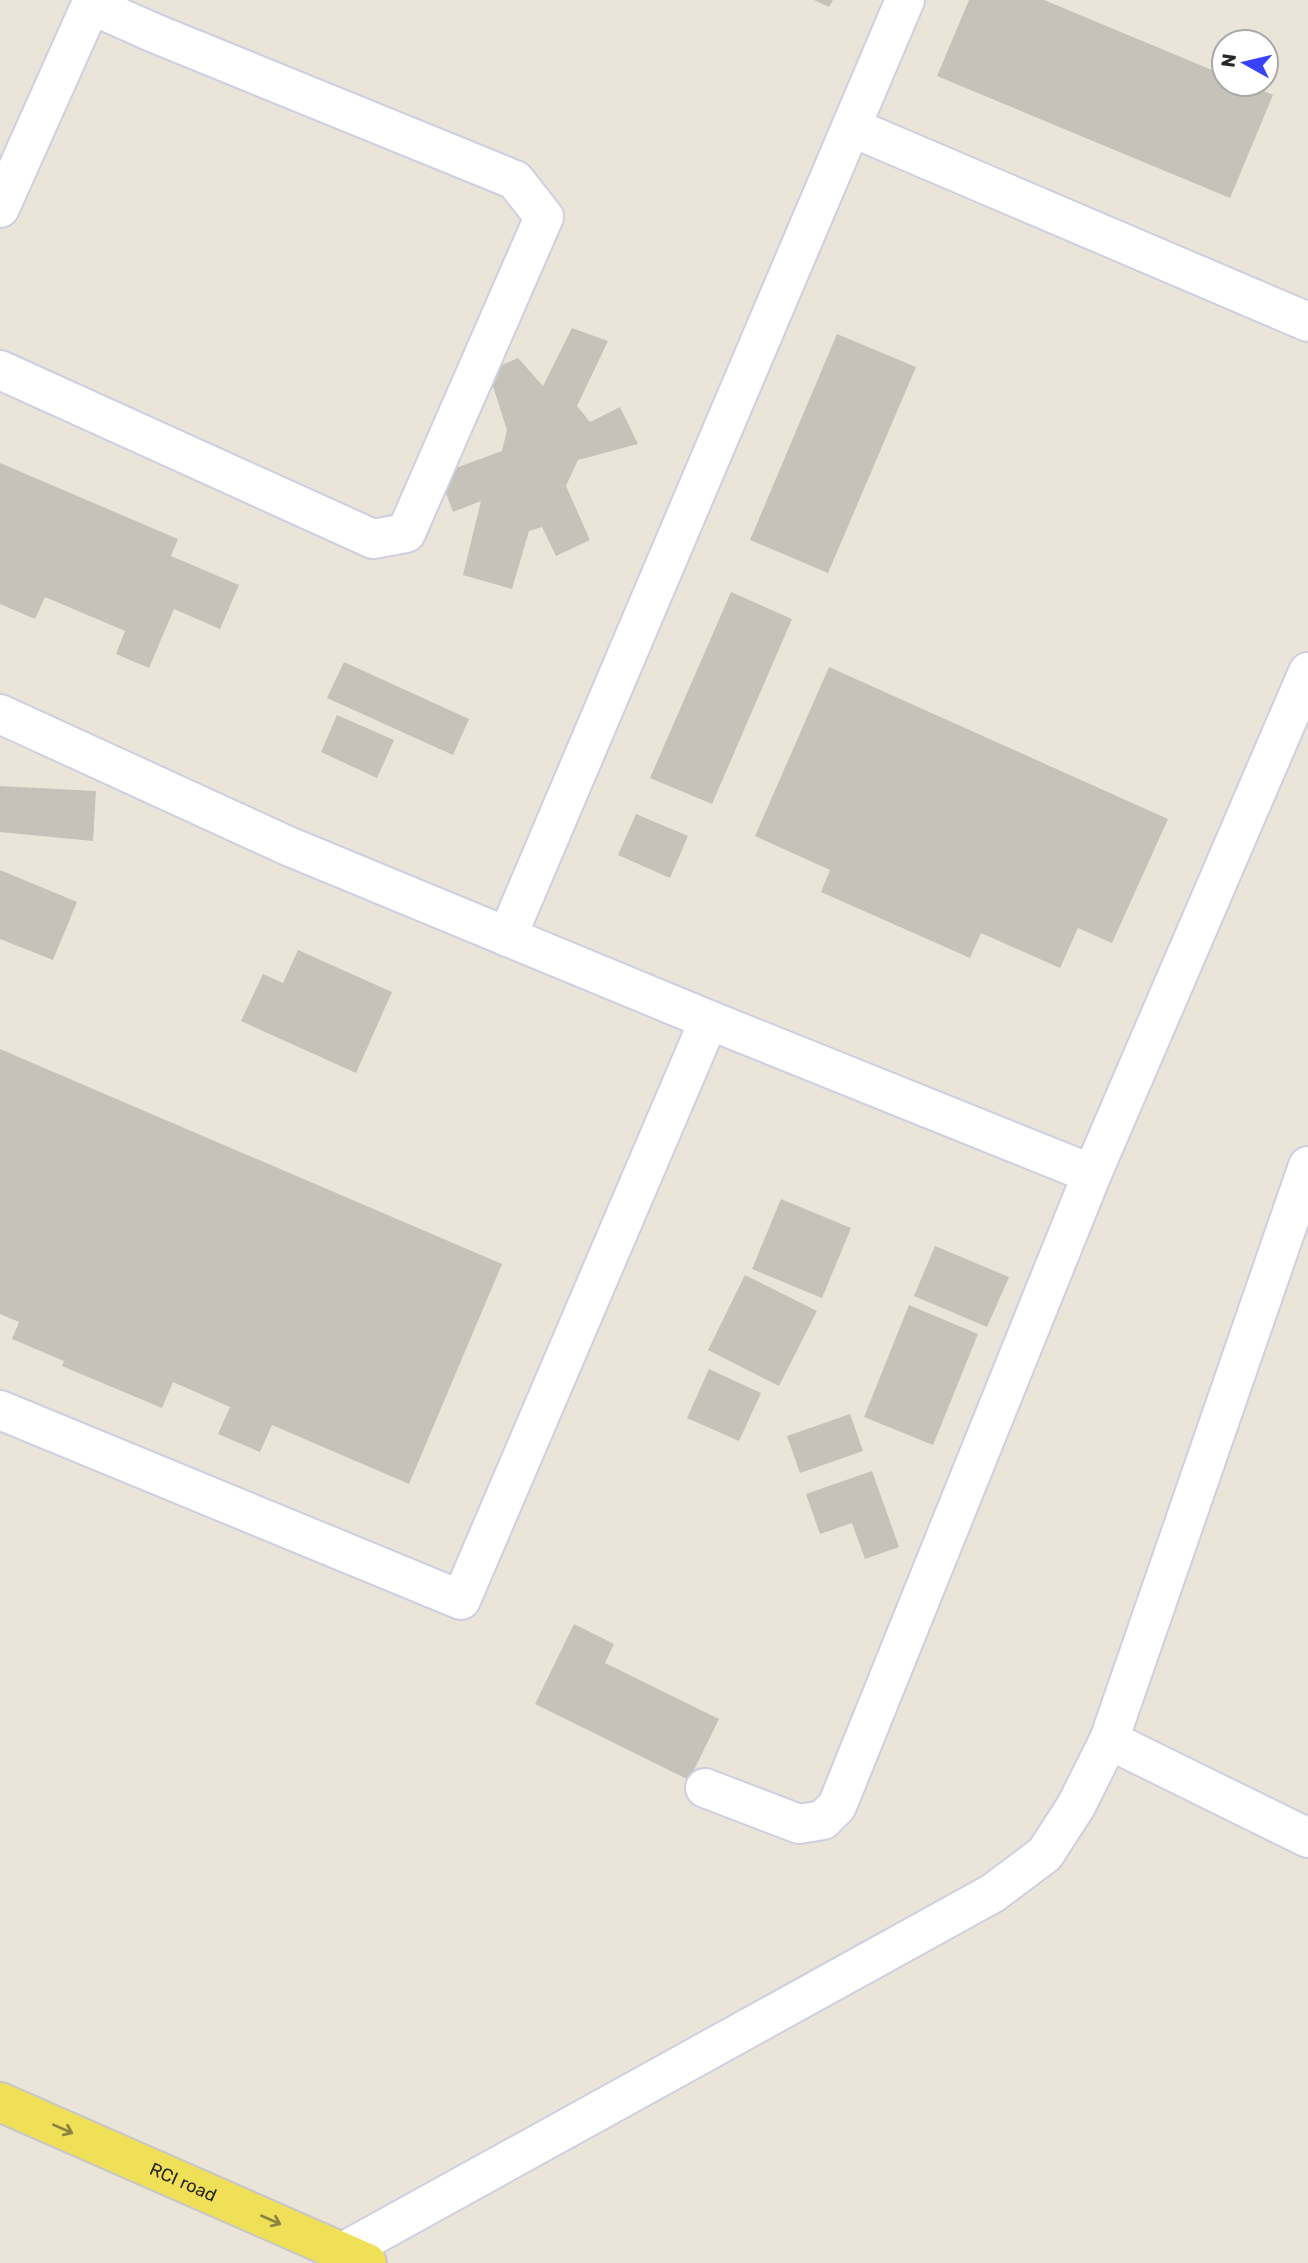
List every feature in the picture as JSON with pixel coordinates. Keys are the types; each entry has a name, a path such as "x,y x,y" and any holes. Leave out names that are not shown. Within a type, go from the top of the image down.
{"main road":[{"name":"RCI road","path":"0,2102 355,2258"}],"street":[{"path":"507,937 905,0"},
{"path":"0,208 92,2 153,33 515,180 544,217 406,533 373,539 0,370"},
{"path":"851,127 1308,323"},
{"path":"705,1788 799,1824 823,1820 837,1806 1092,1174 1308,672"},
{"path":"0,714 288,846 1092,1174"},
{"path":"0,1410 461,1600 709,1020"},
{"path":"355,2258 993,1893 1045,1854 1076,1806 1109,1740 1308,1166"},
{"path":"1109,1740 1308,1838"}],"building":[{"path":"814,0 833,0 829,7"},
{"path":"969,0 1044,0 1210,69 1210,98 1272,98 1230,198 937,76"},
{"path":"572,328 608,341 577,406 590,422 620,407 638,444 578,460 566,486 590,540 556,556 542,527 529,531 512,589 463,575 481,501 453,512 439,474 502,451 507,430 488,371 518,358 543,386"},
{"path":"837,334 916,367 828,573 750,540"},
{"path":"0,463 178,539 171,556 239,585 220,629 174,609 149,668 116,654 125,631 45,597 35,619 0,604"},
{"path":"731,592 792,619 712,804 650,778"},
{"path":"344,662 469,719 453,755 327,698"},
{"path":"829,667 1168,819 1112,943 1078,928 1060,968 981,933 970,958 821,892 830,870 755,836"},
{"path":"337,715 394,740 377,778 321,752"},
{"path":"0,786 96,791 93,841 0,832"},
{"path":"636,814 688,836 670,878 618,855"},
{"path":"0,870 77,902 53,960 0,939"},
{"path":"298,950 392,992 356,1073 241,1021 263,974 283,983"},
{"path":"0,1049 502,1264 409,1484 272,1425 260,1452 218,1434 230,1407 173,1382 162,1408 62,1366 64,1361 12,1339 19,1322 0,1314"},
{"path":"781,1199 851,1228 822,1298 752,1269"},
{"path":"935,1246 1009,1277 987,1327 914,1296"},
{"path":"745,1275 817,1311 779,1386 708,1350"},
{"path":"909,1305 978,1334 933,1445 864,1417"},
{"path":"709,1369 761,1393 739,1441 687,1418"},
{"path":"850,1414 863,1451 800,1473 787,1436"},
{"path":"872,1471 899,1547 865,1559 852,1523 820,1534 806,1494"},
{"path":"574,1624 614,1644 605,1663 719,1719 689,1780 535,1704"}]}
